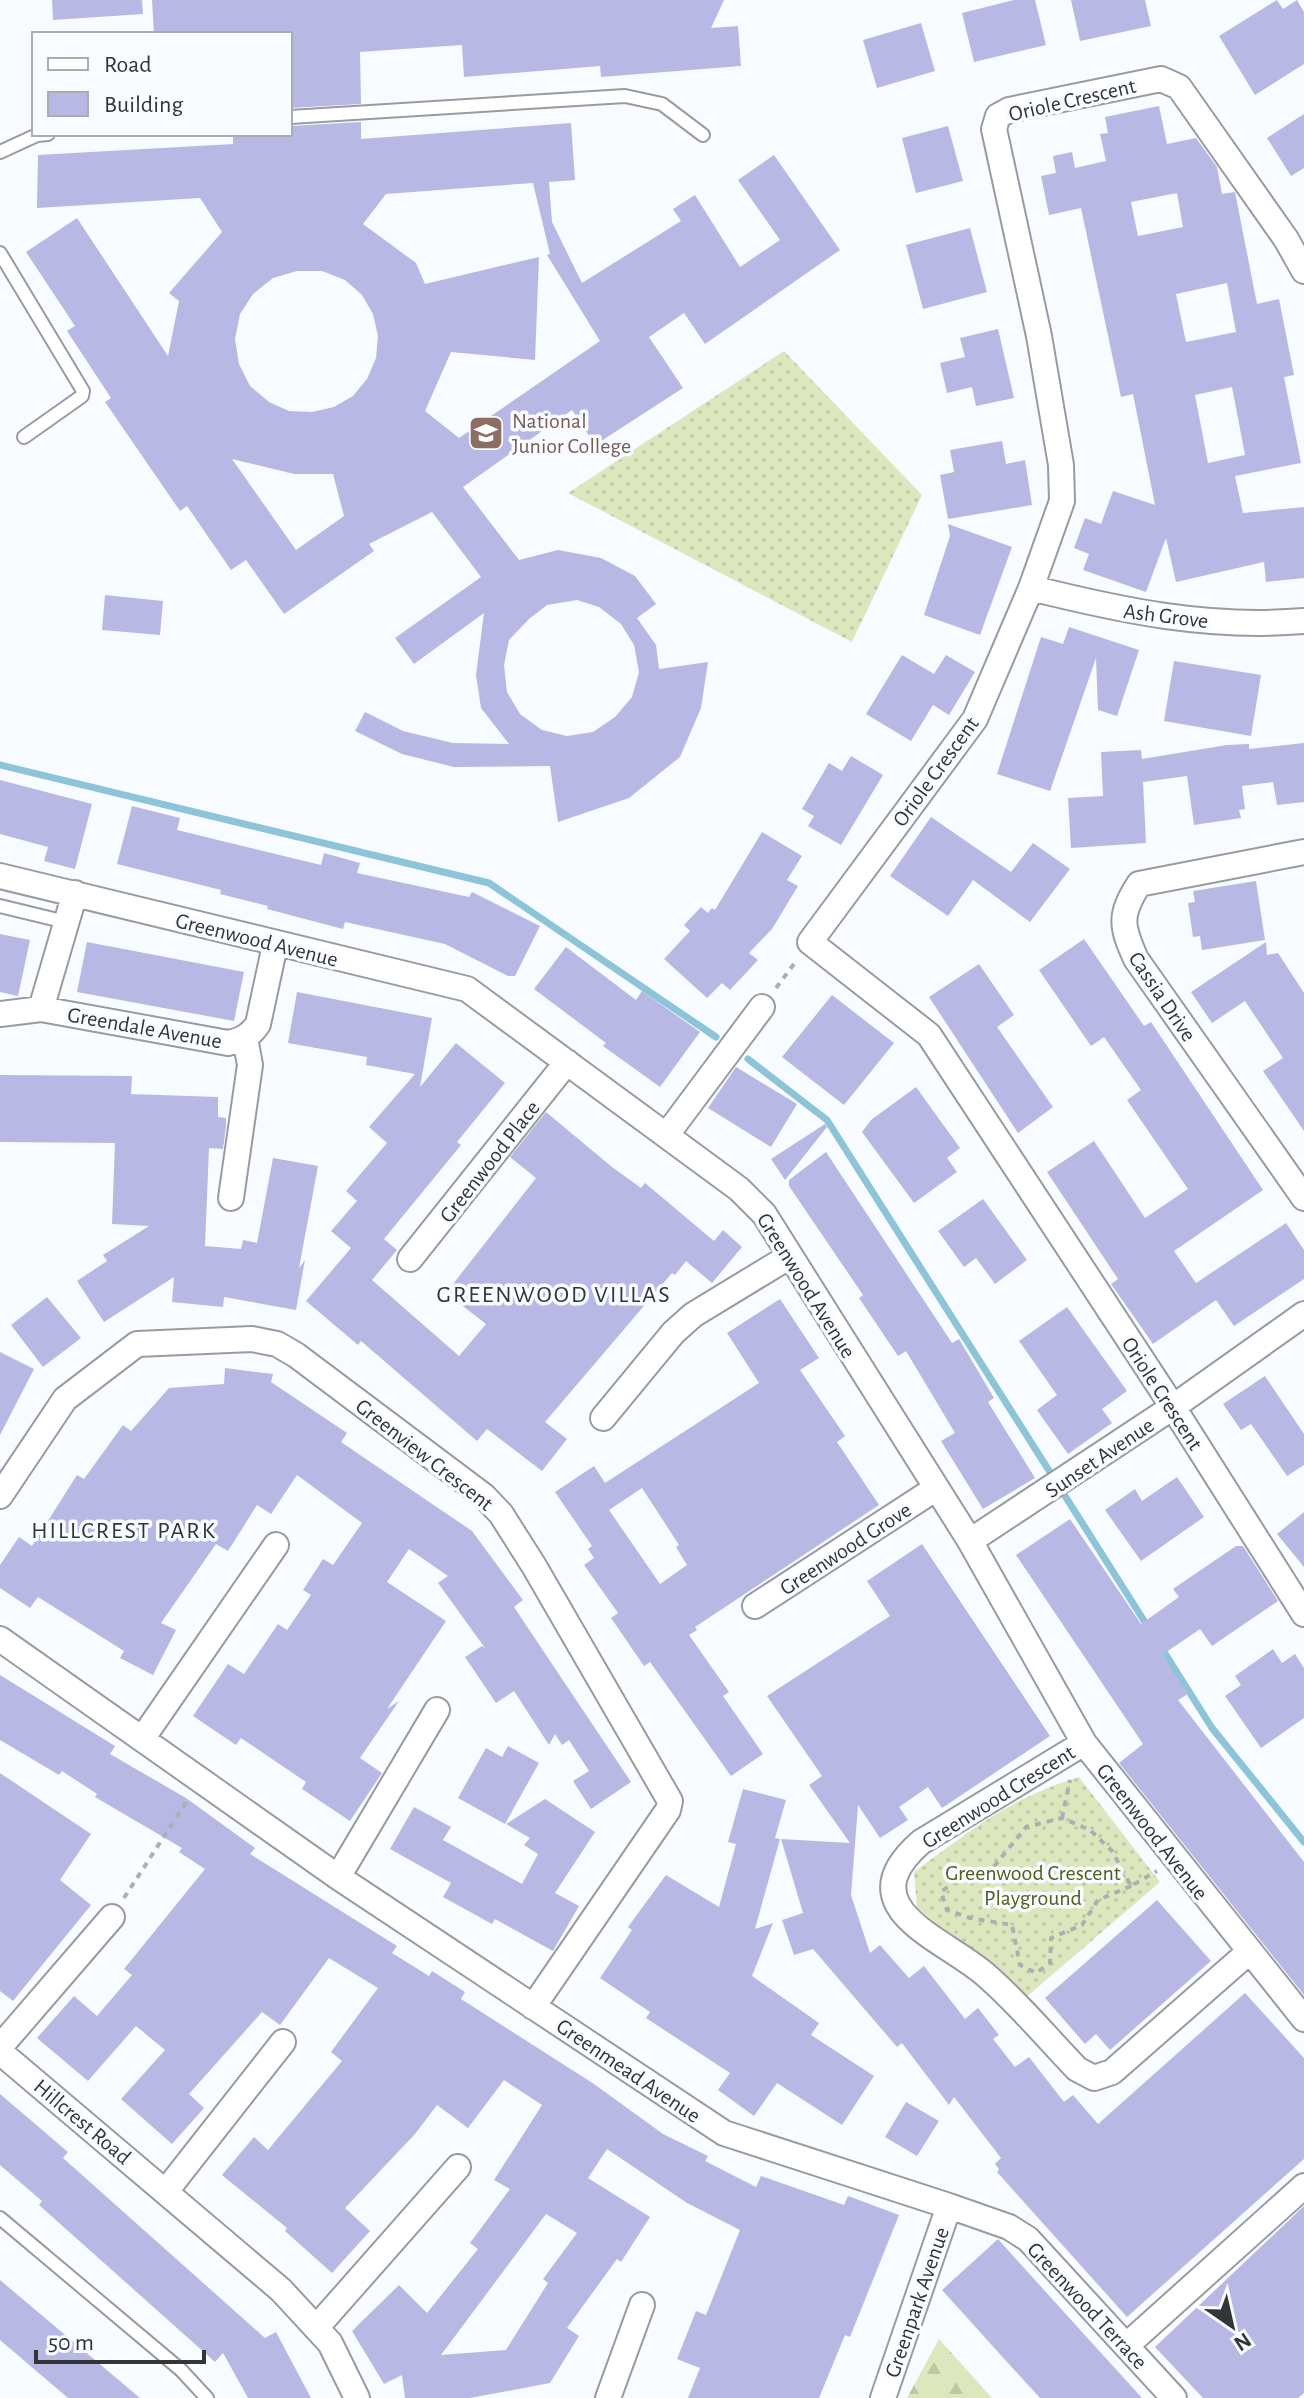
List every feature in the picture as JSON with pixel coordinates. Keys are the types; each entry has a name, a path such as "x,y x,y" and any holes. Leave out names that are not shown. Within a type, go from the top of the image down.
{"street":[{"name":"Oriole Crescent","path":"1304,271 1179,87 1161,79 1009,110 998,116 994,129 1039,336 1061,465 1062,501 1031,588 975,719 810,942 929,1035 1173,1407 1304,1614"},
{"name":"Ash Grove","path":"1031,588 1137,615 1258,625 1304,621"},
{"name":"Cassia Drive","path":"1304,852 1139,884 1125,905 1124,919 1126,938 1136,959 1304,1198"},
{"name":"Greenwood Avenue","path":"0,876 467,989 668,1133 753,1202 970,1541 1084,1743 1304,2019"},
{"name":"Greendale Avenue","path":"41,1009 75,893"},
{"name":"Greendale Avenue","path":"0,1014 41,1009 228,1043 245,1038 258,1024 275,945"},
{"path":"668,1133 762,1007"},
{"path":"231,1198 250,1065 245,1038"},
{"name":"Greenwood Place","path":"410,1259 567,1062"},
{"path":"603,1418 673,1333 693,1315 790,1256"},
{"name":"Sunset Avenue","path":"970,1541 1173,1407 1304,1314"},
{"name":"Greenview Crescent","path":"0,1496 65,1399 137,1344 252,1339 277,1344 296,1355 484,1496 501,1514 534,1566 670,1801 668,1810 533,2007"},
{"name":"Greenwood Grove","path":"755,1606 935,1489"},
{"path":"142,1739 276,1545"},
{"name":"Greenmead Avenue","path":"0,1639 338,1877 724,2133 949,2206"},
{"path":"338,1877 437,1710"},
{"name":"Greenwood Crescent","path":"1084,1743 921,1842 905,1856 895,1870 894,1884 897,1901 912,1924 987,1975 1077,2069 1094,2078 1112,2072 1250,1951"},
{"name":"Hillcrest Road","path":"112,1917 0,2049 281,2290 330,2343 357,2398"},
{"path":"166,2191 283,2042"},
{"path":"316,2328 458,2167"},
{"path":"1127,2345 1304,2186"},
{"name":"Greenwood Terrace","path":"949,2206 1009,2227 1028,2239 1174,2398"},
{"name":"Greenpark Avenue","path":"883,2398 949,2206"},
{"path":"608,2398 642,2305"}],"lane":[{"path":"292,117 625,96 662,104 703,135"},
{"path":"0,152 35,136"},
{"path":"0,253 83,391 82,396 24,437"},
{"path":"0,906 66,922"},
{"path":"0,2218 181,2370 207,2398"}],"path":[{"path":"762,1007 810,942"},
{"path":"1062,1818 1073,1766"},
{"path":"112,1917 201,1780"},
{"path":"1131,1886 1112,1851 1090,1830 1062,1818 1026,1827 988,1874 960,1877 941,1892 947,1910 970,1918 1012,1925 1020,1965 1036,1973 1050,1963 1051,1938 1082,1925 1098,1900 1131,1886 1166,1865"}],"green space":[{"path":"784,351 922,495 852,642 568,493"},
{"name":"Greenwood Crescent Playground","path":"1079,1777 1160,1882 1023,2000 917,1907 914,1872 1012,1805"},
{"path":"939,2339 992,2398 907,2398"}],"building":[{"path":"52,0 142,0 143,14 53,20"},
{"path":"152,0 724,0 711,28 738,26 741,66 601,77 600,66 464,77 462,45 360,52 361,104 292,108 292,32 154,32"},
{"path":"1014,0 1035,0 1046,45 974,62 962,13"},
{"path":"1071,0 1145,0 1151,26 1080,41"},
{"path":"1277,0 1283,9 1297,0 1304,12 1304,64 1255,95 1219,36"},
{"path":"921,23 935,71 877,88 863,40"},
{"path":"1159,106 1167,144 1196,138 1217,167 1222,194 1235,192 1257,304 1279,299 1294,375 1284,377 1301,463 1235,476 1243,513 1304,507 1304,578 1266,582 1264,562 1176,582 1166,538 1146,592 1083,570 1089,554 1074,548 1085,518 1101,524 1113,491 1155,505 1133,394 1121,397 1081,208 1049,215 1041,176 1056,173 1053,156 1072,152 1075,168 1106,161 1100,134 1108,133 1105,117","holes":["1177,193 1183,227 1138,236 1131,202","1227,283 1236,332 1186,342 1176,294","1232,387 1245,455 1208,463 1195,395"]},
{"path":"1304,114 1304,168 1291,176 1267,138"},
{"path":"361,122 361,139 571,123 575,180 549,182 552,222 582,283 681,221 673,209 695,195 740,267 780,240 738,180 774,155 840,250 705,344 684,313 649,337 683,388 595,445 572,410 463,487 519,560 558,550 601,558 635,576 656,604 637,618 656,645 659,669 708,662 701,708 680,757 629,798 558,822 550,766 454,767 402,754 355,731 365,712 403,731 453,743 509,744 481,708 476,675 484,613 414,664 395,638 481,577 432,512 369,544 374,551 284,614 246,560 231,570 187,506 180,511 105,402 111,398 67,331 75,326 26,252 77,218 168,356 179,301 169,293 222,232 200,198 37,208 38,155 233,144 233,136 292,136 292,126","holes":["533,183 550,254 547,255 600,341 459,438 425,411 451,352 535,360 539,257 425,284 416,263 363,224 386,194","297,271 322,271 345,280 362,295 373,314 378,336 376,358 367,379 353,396 334,407 312,412 289,411 269,402 250,386 239,364 235,339 240,314 253,294 273,278","232,459 294,474 333,474 344,516 296,550","577,600 599,607 621,624 634,645 639,672 632,697 615,717 593,732 567,736 542,730 520,714 507,692 504,665 509,640 529,619 547,605"]},
{"path":"948,126 963,181 916,193 902,138"},
{"path":"970,228 987,292 923,309 906,245"},
{"path":"998,329 1014,398 976,406 972,387 947,393 940,363 965,357 960,338"},
{"path":"1002,441 1006,464 1025,460 1032,505 948,519 940,475 954,472 950,450"},
{"path":"948,524 1012,547 980,635 924,615 950,536"},
{"path":"105,595 163,601 160,635 102,630"},
{"path":"1069,627 1139,650 1117,716 1098,710 1096,658 1050,791 997,774 1041,637 1063,644"},
{"path":"902,655 934,674 946,655 975,672 949,715 933,705 911,741 866,714"},
{"path":"1174,661 1261,675 1251,736 1164,721"},
{"path":"1304,743 1304,802 1277,805 1273,782 1242,786 1245,809 1239,810 1241,818 1194,825 1187,776 1143,782 1146,843 1071,848 1068,798 1103,796 1101,752 1141,750 1142,759 1227,745 1249,744 1249,749"},
{"path":"851,756 883,775 841,845 808,826 814,816 802,809 829,763 842,771"},
{"path":"0,780 92,804 75,869 44,861 48,847 0,834"},
{"path":"132,806 180,818 177,830 321,865 324,853 360,863 357,873 469,897 472,892 540,926 515,976 508,976 445,944 345,922 343,929 267,909 268,906 220,894 221,890 117,864"},
{"path":"931,817 1011,872 1033,843 1070,869 1030,922 973,880 948,916 890,876"},
{"path":"762,832 802,856 787,880 798,886 772,929 749,953 758,960 730,990 722,983 707,998 664,959 690,931 684,925 701,907 708,913 712,908 715,910"},
{"path":"1256,881 1265,940 1202,950 1200,936 1193,937 1188,903 1195,902 1193,891"},
{"path":"0,934 30,940 18,996 0,992"},
{"path":"1084,939 1144,1026 1151,1022 1263,1190 1174,1251 1196,1283 1286,1223 1304,1250 1304,1279 1234,1326 1216,1300 1153,1344 1111,1284 1118,1279 1047,1172 1094,1141 1145,1218 1188,1189 1127,1100 1141,1090 1104,1037 1091,1046 1039,970"},
{"path":"87,942 244,972 234,1021 77,992"},
{"path":"1266,942 1267,955 1278,953 1304,993 1304,1131 1263,1071 1283,1058 1245,1001 1212,1023 1191,992"},
{"path":"566,947 636,1000 642,991 700,1032 660,1087 603,1046 606,1043 534,989"},
{"path":"979,964 1014,1015 997,1027 1053,1107 1018,1133 929,997"},
{"path":"297,992 432,1018 420,1087 456,1043 505,1083 457,1142 461,1145 384,1239 397,1250 372,1280 459,1356 486,1324 446,1293 536,1178 510,1157 546,1112 641,1188 645,1183 714,1241 723,1230 742,1247 712,1283 686,1261 675,1275 672,1273 545,1422 567,1439 542,1471 487,1429 477,1441 361,1341 358,1345 306,1301 351,1248 331,1231 357,1201 346,1191 387,1143 369,1127 415,1074 366,1065 367,1057 288,1043"},
{"path":"832,995 894,1043 844,1105 782,1057"},
{"path":"736,1067 797,1104 771,1147 708,1108"},
{"path":"0,1075 132,1076 131,1094 218,1097 218,1117 226,1118 226,1126 223,1149 209,1148 205,1246 241,1249 243,1240 257,1243 273,1158 318,1166 299,1268 305,1260 296,1310 224,1297 223,1307 172,1302 174,1277 104,1322 77,1281 107,1261 103,1255 149,1226 112,1224 115,1143 0,1142"},
{"path":"916,1087 960,1148 947,1158 957,1172 914,1203 862,1132 871,1120"},
{"path":"825,1124 827,1127 785,1180 771,1159"},
{"path":"826,1152 952,1343 959,1339 994,1398 988,1402 1035,1478 983,1509 941,1441 955,1433 906,1351 898,1356 859,1298 863,1295 789,1186 789,1180"},
{"path":"983,1199 1027,1260 995,1284 976,1258 964,1267 938,1231"},
{"path":"47,1297 81,1338 43,1367 11,1325"},
{"path":"780,1299 819,1358 800,1370 845,1436 837,1442 879,1505 695,1627 697,1630 689,1635 729,1692 723,1696 763,1754 731,1776 650,1662 644,1666 611,1618 618,1613 584,1565 594,1558 588,1549 592,1546 555,1492 594,1466 605,1483 759,1383 727,1333","holes":["642,1488 679,1545 676,1547 687,1565 660,1584 609,1510"]},
{"path":"1067,1307 1127,1391 1102,1409 1112,1423 1068,1454 1037,1410 1057,1395 1019,1341"},
{"path":"0,1352 34,1369 0,1435"},
{"path":"225,1368 273,1374 271,1382 347,1433 341,1442 472,1531 523,1600 514,1607 631,1782 591,1809 573,1781 589,1771 569,1740 562,1745 555,1734 549,1745 514,1691 496,1703 465,1657 482,1646 485,1648 438,1583 448,1576 409,1549 387,1582 446,1621 387,1709 399,1701 360,1758 382,1773 350,1821 302,1789 306,1782 241,1738 236,1745 193,1716 228,1664 244,1674 278,1624 287,1630 311,1595 303,1590 323,1559 333,1565 362,1523 297,1475 271,1514 257,1505 228,1551 216,1544 161,1623 176,1630 153,1675 120,1658 124,1651 38,1597 30,1608 0,1588 0,1565 19,1537 32,1546 77,1475 84,1479 123,1425 131,1431 169,1388 224,1384"},
{"path":"1265,1376 1304,1434 1304,1465 1287,1476 1251,1424 1241,1430 1223,1404"},
{"path":"1177,1477 1204,1517 1141,1561 1105,1510 1135,1489 1142,1501"},
{"path":"1304,1512 1304,1567 1277,1534"},
{"path":"1070,1519 1141,1624 1179,1597 1173,1589 1236,1546 1243,1546 1278,1601 1212,1646 1200,1629 1162,1655 1188,1694 1178,1700 1304,1862 1304,1995 1119,1763 1143,1744 1016,1555"},
{"path":"922,1544 1050,1736 942,1808 928,1787 899,1807 908,1820 880,1838 858,1805 851,1895 870,1953 880,1945 909,1978 924,1966 965,2019 978,2008 999,2035 993,2039 1015,2067 1029,2057 1064,2102 1073,2095 1098,2124 1245,1993 1304,2058 1304,2159 1127,2317 997,2172 999,2169 995,2164 1001,2158 954,2097 949,2105 902,2043 897,2047 813,1949 794,1955 782,1920 803,1913 781,1839 850,1843 809,1785 822,1776 767,1696 890,1616 867,1581"},
{"path":"1273,1649 1282,1663 1295,1654 1304,1668 1304,1718 1261,1748 1225,1696 1241,1685 1235,1676"},
{"path":"0,1675 115,1746 110,1754 186,1798 255,1848 250,1854 397,1946 392,1953 429,1976 432,1971 465,1992 461,1999 594,2084 663,2134 708,2156 705,2161 756,2187 761,2176 844,2205 848,2196 899,2215 850,2337 845,2335 819,2398 688,2398 700,2368 677,2359 696,2311 706,2315 740,2230 687,2203 607,2149 588,2178 650,2217 621,2262 617,2259 567,2328 579,2336 550,2383 470,2398 405,2398 402,2375 384,2384 352,2331 399,2285 427,2313 478,2249 470,2243 510,2189 494,2180 542,2105 504,2080 468,2128 437,2105 415,2134 345,2208 370,2231 332,2273 285,2231 287,2228 222,2175 254,2137 268,2150 342,2061 331,2052 378,1988 329,1958 280,2025 262,2012 189,2094 204,2108 172,2144 121,2099 165,2050 136,2026 88,2081 37,2038 74,1996 97,2016 132,1975 124,1969 205,1869 179,1852 182,1848 95,1797 97,1794 62,1771 59,1775 0,1740","holes":["546,2214 577,2233 543,2279 548,2283 506,2350 441,2355"]},
{"path":"508,1746 539,1763 505,1824 458,1798 486,1748 502,1757"},
{"path":"0,1773 91,1834 60,1880 91,1905 13,2001 0,1991"},
{"path":"743,1789 786,1800 775,1838 780,1839 755,1929 773,1923 752,1976 819,2023 811,2035 874,2076 842,2125 777,2083 754,2116 718,2090 730,2073 646,2018 650,2012 600,1978 632,1930 628,1927 666,1875 719,1907 736,1844 728,1842"},
{"path":"545,1799 595,1832 555,1893 579,1906 553,1951 495,1919 492,1924 443,1897 451,1883 390,1849 414,1807 451,1827 443,1840 522,1884 538,1854 524,1845 530,1838 506,1824"},
{"path":"1157,1900 1211,1961 1110,2050 1096,2034 1085,2044 1045,1998"},
{"path":"0,2094 68,2152 63,2158 265,2338 276,2332 311,2398 248,2398 223,2353 215,2362 39,2205 42,2201 0,2165"},
{"path":"906,2102 939,2121 917,2156 885,2137"},
{"path":"1304,2206 1304,2393 1298,2398 1203,2398 1155,2347"},
{"path":"998,2239 1142,2398 1040,2398 998,2352 942,2290"},
{"path":"0,2280 140,2398 68,2398 0,2340"}],"waterway":[{"path":"0,765 489,883 716,1037"},
{"path":"748,1059 827,1120 1148,1627"},
{"path":"1161,1647 1212,1728 1304,1842"}],"place":[{"name":"National Junior College","path":"486,433"}],"district":[{"name":"GREENWOOD VILLAS","path":"554,1294"},
{"name":"HILLCREST PARK","path":"124,1530"}]}
